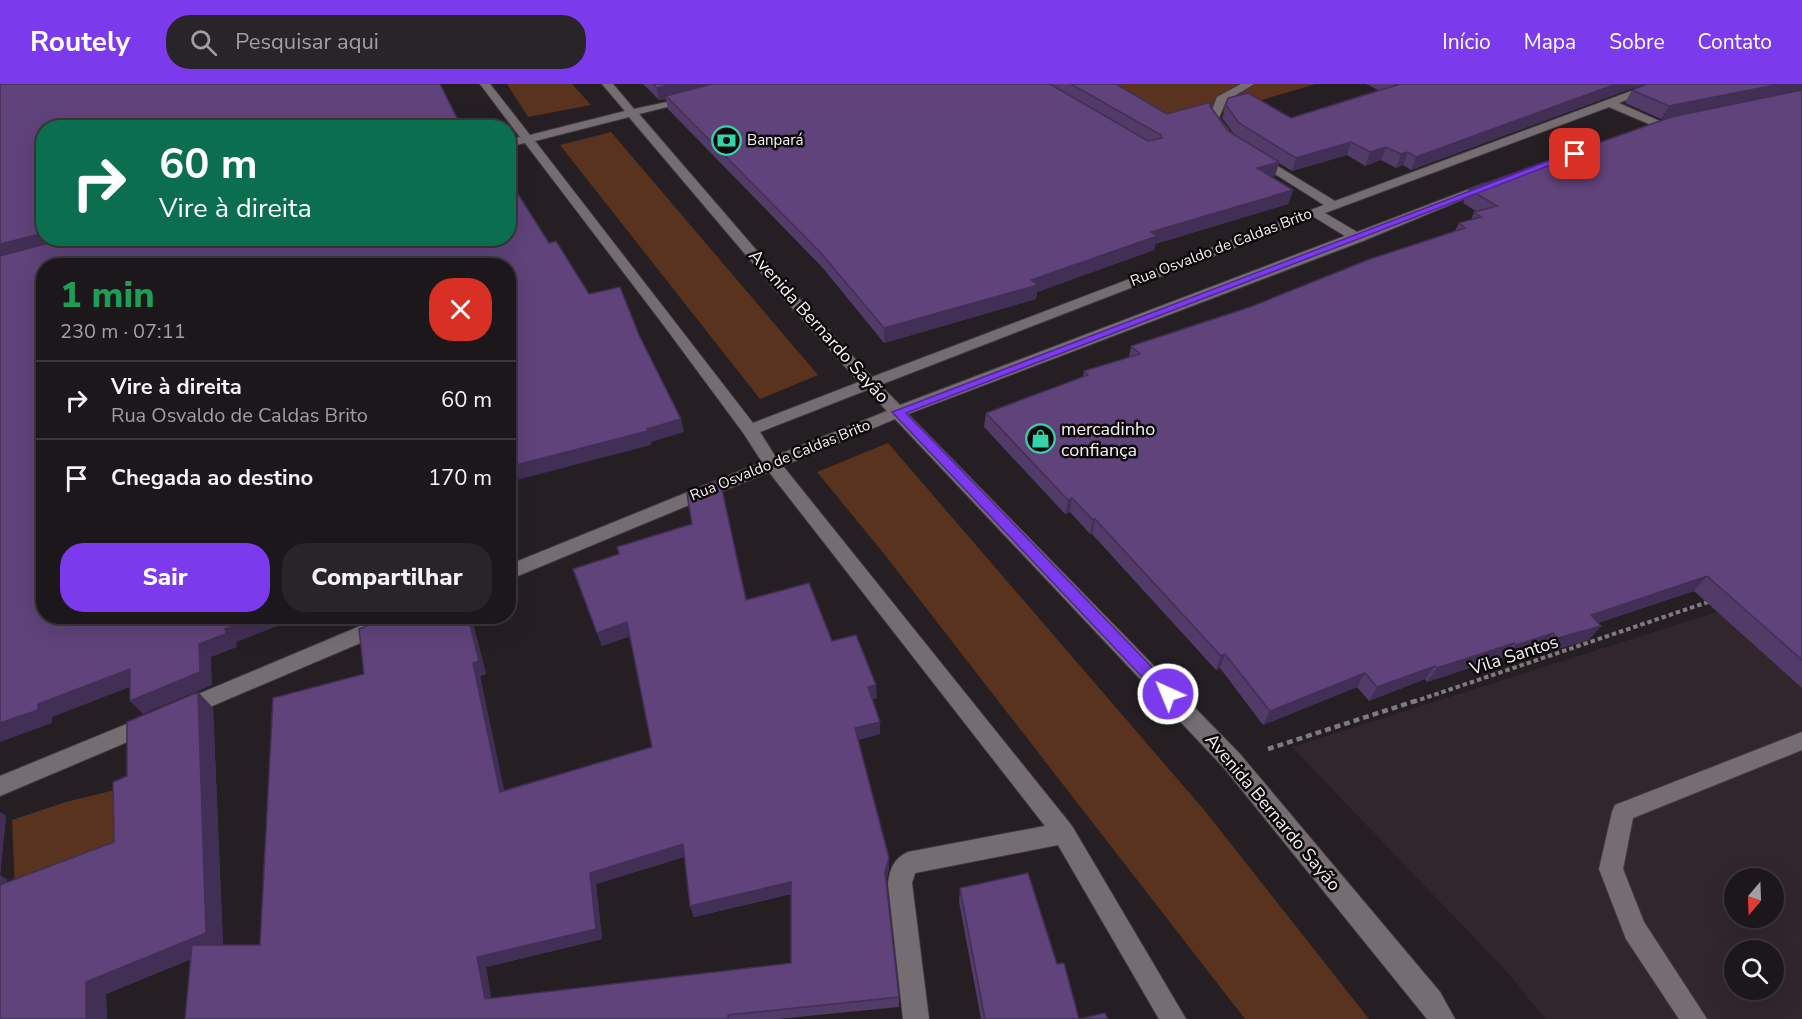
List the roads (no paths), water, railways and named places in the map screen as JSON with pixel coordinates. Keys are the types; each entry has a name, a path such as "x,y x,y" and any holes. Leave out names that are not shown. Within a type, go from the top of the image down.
{"street":[{"path":"485,84 513,120"},
{"name":"Avenida Bernardo Sayão","path":"607,84 778,284 1232,761 1431,1001 1442,1019"},
{"path":"1230,140 1214,118 1221,99 1249,84"},
{"name":"Rua Osvaldo de Caldas Brito","path":"750,430 872,385 1114,288 1332,205 1612,104 1660,84"},
{"path":"516,142 702,95"},
{"path":"1612,104 1666,124 1639,132"},
{"path":"516,124 750,430 771,463 1064,833 1173,1019"},
{"path":"1249,152 1332,205"},
{"name":"Rua Osvaldo de Caldas Brito","path":"516,570 898,412 1358,238 1506,179"},
{"path":"1314,212 1358,238"},
{"path":"0,786 386,624"},
{"path":"1694,1019 1635,930 1611,869 1623,812 1802,741"},
{"path":"916,1019 900,883 902,872 908,863 1064,833"}],"place":[{"name":"Banpará","path":"726,140"},
{"name":"mercadinho confiança","path":"1040,439"}]}
